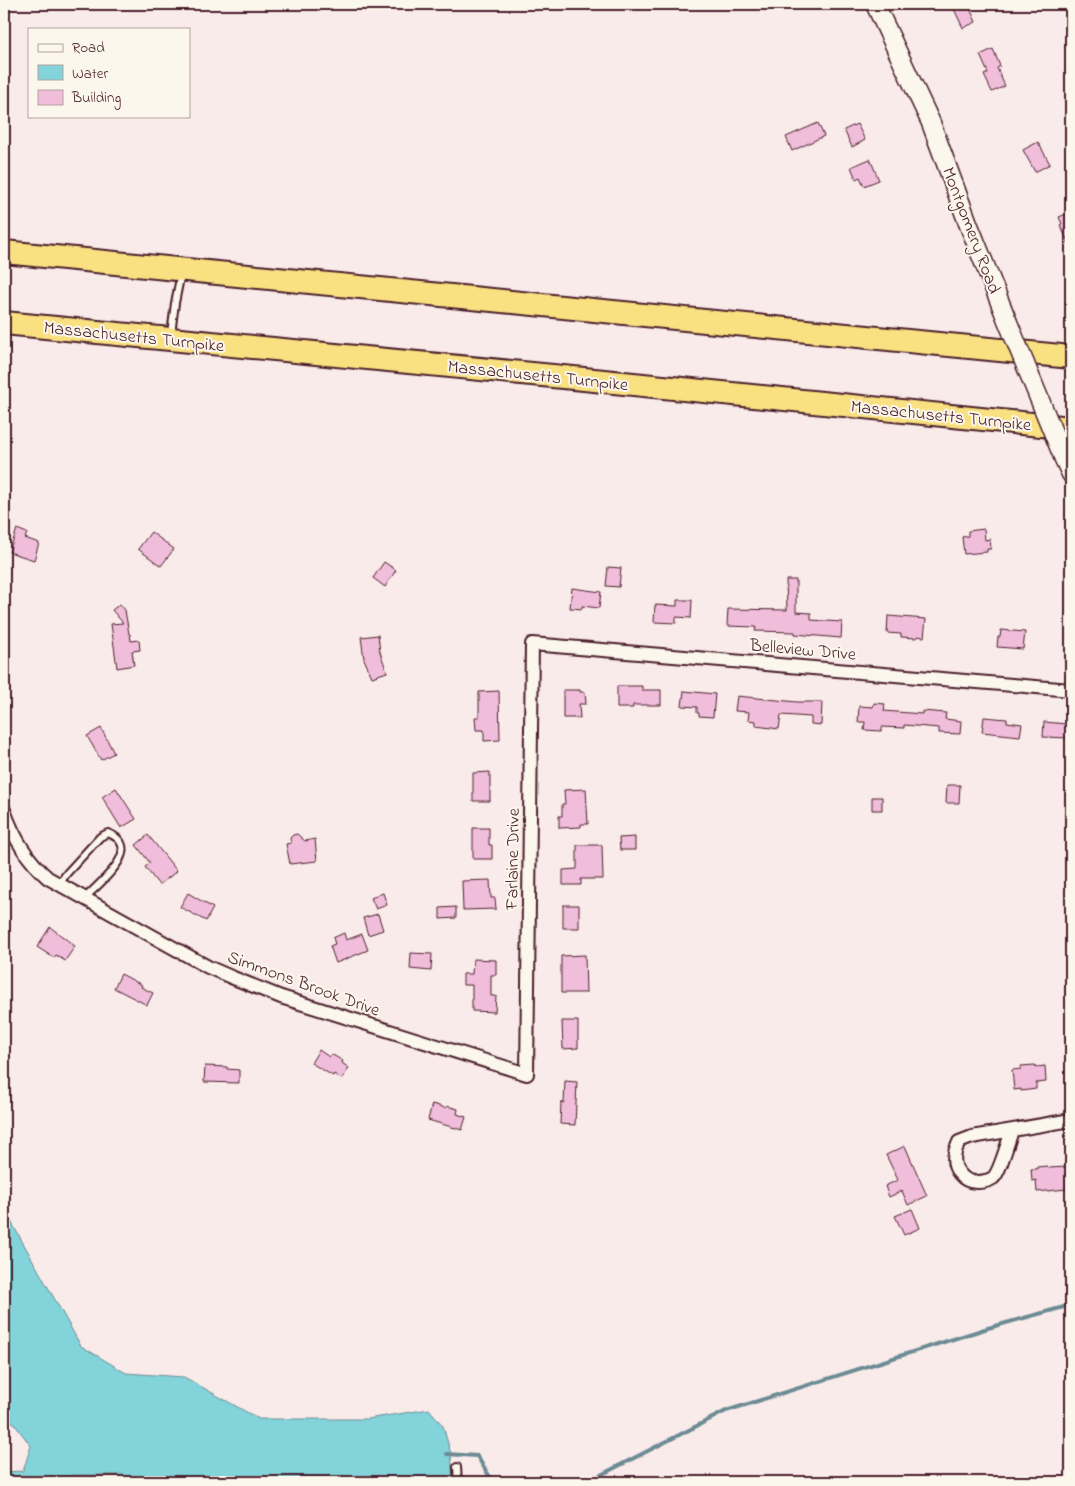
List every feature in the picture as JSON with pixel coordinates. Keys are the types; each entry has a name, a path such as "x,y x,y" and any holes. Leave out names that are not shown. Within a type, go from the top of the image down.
{"highway":[{"path":"4,252 1071,357"},
{"name":"Massachusetts Turnpike","path":"4,323 1071,428"}],"main road":[{"name":"Montgomery Road","path":"875,4 931,123 968,223 1068,466"}],"street":[{"name":"Belleview Drive","path":"532,644 1071,690"},
{"name":"Farlaine Drive","path":"527,1074 532,644"},
{"name":"Simmons Brook Drive","path":"4,810 11,828 28,857 38,869 59,884 208,967 255,988 307,1006 527,1074"},
{"path":"1012,1131 994,1177 985,1181 972,1182 963,1179 955,1166 954,1154 959,1142 972,1137 1071,1120"}],"lane":[{"path":"171,340 175,303 182,269"},
{"path":"59,884 100,836 108,833 117,836 123,845 123,856 117,865 85,898"},
{"path":"457,1467 458,1482"}],"water":[{"path":"4,1209 81,1346 126,1373 184,1377 259,1419 367,1419 429,1409 443,1426 451,1454 453,1482 132,1482 124,1475 73,1475 48,1482 4,1482 4,1472 23,1471 31,1446 6,1413 4,1395"}],"building":[{"path":"968,4 976,22 963,28 954,9"},
{"path":"993,49 1000,66 997,68 1005,86 992,92 984,75 988,73 980,55"},
{"path":"818,123 824,136 792,151 786,137"},
{"path":"857,124 865,140 852,147 844,130"},
{"path":"1038,142 1050,164 1035,172 1023,150"},
{"path":"870,159 879,180 864,186 860,177 856,179 851,167"},
{"path":"1071,212 1071,248 1060,225 1062,224 1059,217"},
{"path":"17,529 27,533 25,538 39,543 34,560 9,552"},
{"path":"984,529 985,540 990,539 991,549 987,549 987,552 964,554 962,537 968,536 968,531"},
{"path":"151,532 174,549 161,566 138,549"},
{"path":"384,562 396,570 385,587 373,578"},
{"path":"608,567 621,568 619,587 606,586"},
{"path":"786,580 796,580 796,612 811,613 811,620 842,622 841,638 795,634 795,632 755,631 756,627 727,626 728,609 787,610"},
{"path":"572,588 601,592 599,608 582,606 582,609 570,608"},
{"path":"677,600 692,600 691,618 676,617 676,623 654,622 655,605 677,606"},
{"path":"120,604 125,610 131,641 139,640 140,650 132,651 134,665 117,668 111,624 123,623 112,610"},
{"path":"888,616 926,619 924,637 901,637 901,634 887,633"},
{"path":"1001,630 1025,632 1023,649 997,647"},
{"path":"378,635 380,652 387,672 372,677 364,659 361,637"},
{"path":"617,686 642,686 642,690 661,690 661,705 633,705 633,708 617,708"},
{"path":"563,690 580,690 580,692 585,692 586,704 579,704 580,718 563,718"},
{"path":"499,691 500,740 484,741 484,730 476,730 475,717 479,717 479,692"},
{"path":"684,691 715,694 713,717 699,716 697,707 682,706"},
{"path":"737,696 797,702 822,702 821,725 811,724 811,717 781,715 779,729 756,726 756,721 748,720 749,712 735,711"},
{"path":"874,703 885,704 884,711 922,714 922,711 946,713 945,719 961,721 960,734 939,733 939,728 904,725 904,728 882,727 882,731 864,730 865,722 858,722 859,706 873,707"},
{"path":"984,717 1007,719 1007,722 1022,724 1020,736 982,732"},
{"path":"1044,722 1067,724 1067,728 1071,728 1071,738 1043,737"},
{"path":"101,728 114,753 101,760 87,736"},
{"path":"490,772 490,801 473,801 473,773"},
{"path":"947,785 960,785 959,803 946,803"},
{"path":"116,788 136,819 121,828 102,797"},
{"path":"586,789 588,824 581,824 581,827 559,828 562,804 565,804 564,790"},
{"path":"872,797 882,797 882,810 872,810"},
{"path":"473,828 489,828 489,845 492,845 492,859 473,859"},
{"path":"297,834 305,841 315,839 317,861 290,864 286,844 291,843 290,838"},
{"path":"148,835 177,871 159,885 145,867 150,863 136,845"},
{"path":"635,837 635,850 620,850 619,838"},
{"path":"577,845 602,845 603,879 581,879 581,885 563,885 563,870 577,869"},
{"path":"490,880 491,898 495,898 496,909 463,910 462,881"},
{"path":"188,893 213,908 206,921 180,907"},
{"path":"383,893 387,905 376,909 371,898"},
{"path":"563,905 579,905 579,928 563,928"},
{"path":"456,907 456,918 440,919 440,908"},
{"path":"378,914 383,930 368,935 363,918"},
{"path":"50,927 75,946 65,961 56,955 54,958 37,947"},
{"path":"344,933 346,940 362,934 368,950 336,963 330,946 335,944 333,938"},
{"path":"411,953 432,954 431,971 410,969"},
{"path":"585,955 586,993 561,993 561,956"},
{"path":"473,959 496,960 496,975 491,975 491,996 496,996 495,1012 472,1011 472,985 463,985 463,974 472,974"},
{"path":"121,974 153,993 147,1005 114,988"},
{"path":"562,1021 578,1021 578,1048 563,1049"},
{"path":"319,1050 329,1057 331,1054 343,1061 342,1063 349,1068 342,1079 311,1063"},
{"path":"1035,1065 1036,1067 1045,1066 1046,1082 1036,1083 1036,1089 1014,1090 1012,1070 1021,1069 1021,1066"},
{"path":"205,1066 227,1067 227,1069 239,1070 239,1083 204,1082"},
{"path":"565,1081 577,1082 575,1125 560,1124 561,1102 564,1103"},
{"path":"432,1104 458,1109 457,1114 466,1117 462,1130 428,1120"},
{"path":"905,1146 927,1196 908,1205 902,1191 889,1197 885,1186 898,1180 886,1155"},
{"path":"1047,1166 1048,1168 1067,1167 1067,1189 1037,1192 1036,1180 1032,1181 1031,1169"},
{"path":"912,1209 920,1228 904,1235 895,1216"}],"waterway":[{"path":"587,1482 726,1411 988,1328 1071,1305"},
{"path":"447,1454 477,1456 493,1482"}]}
